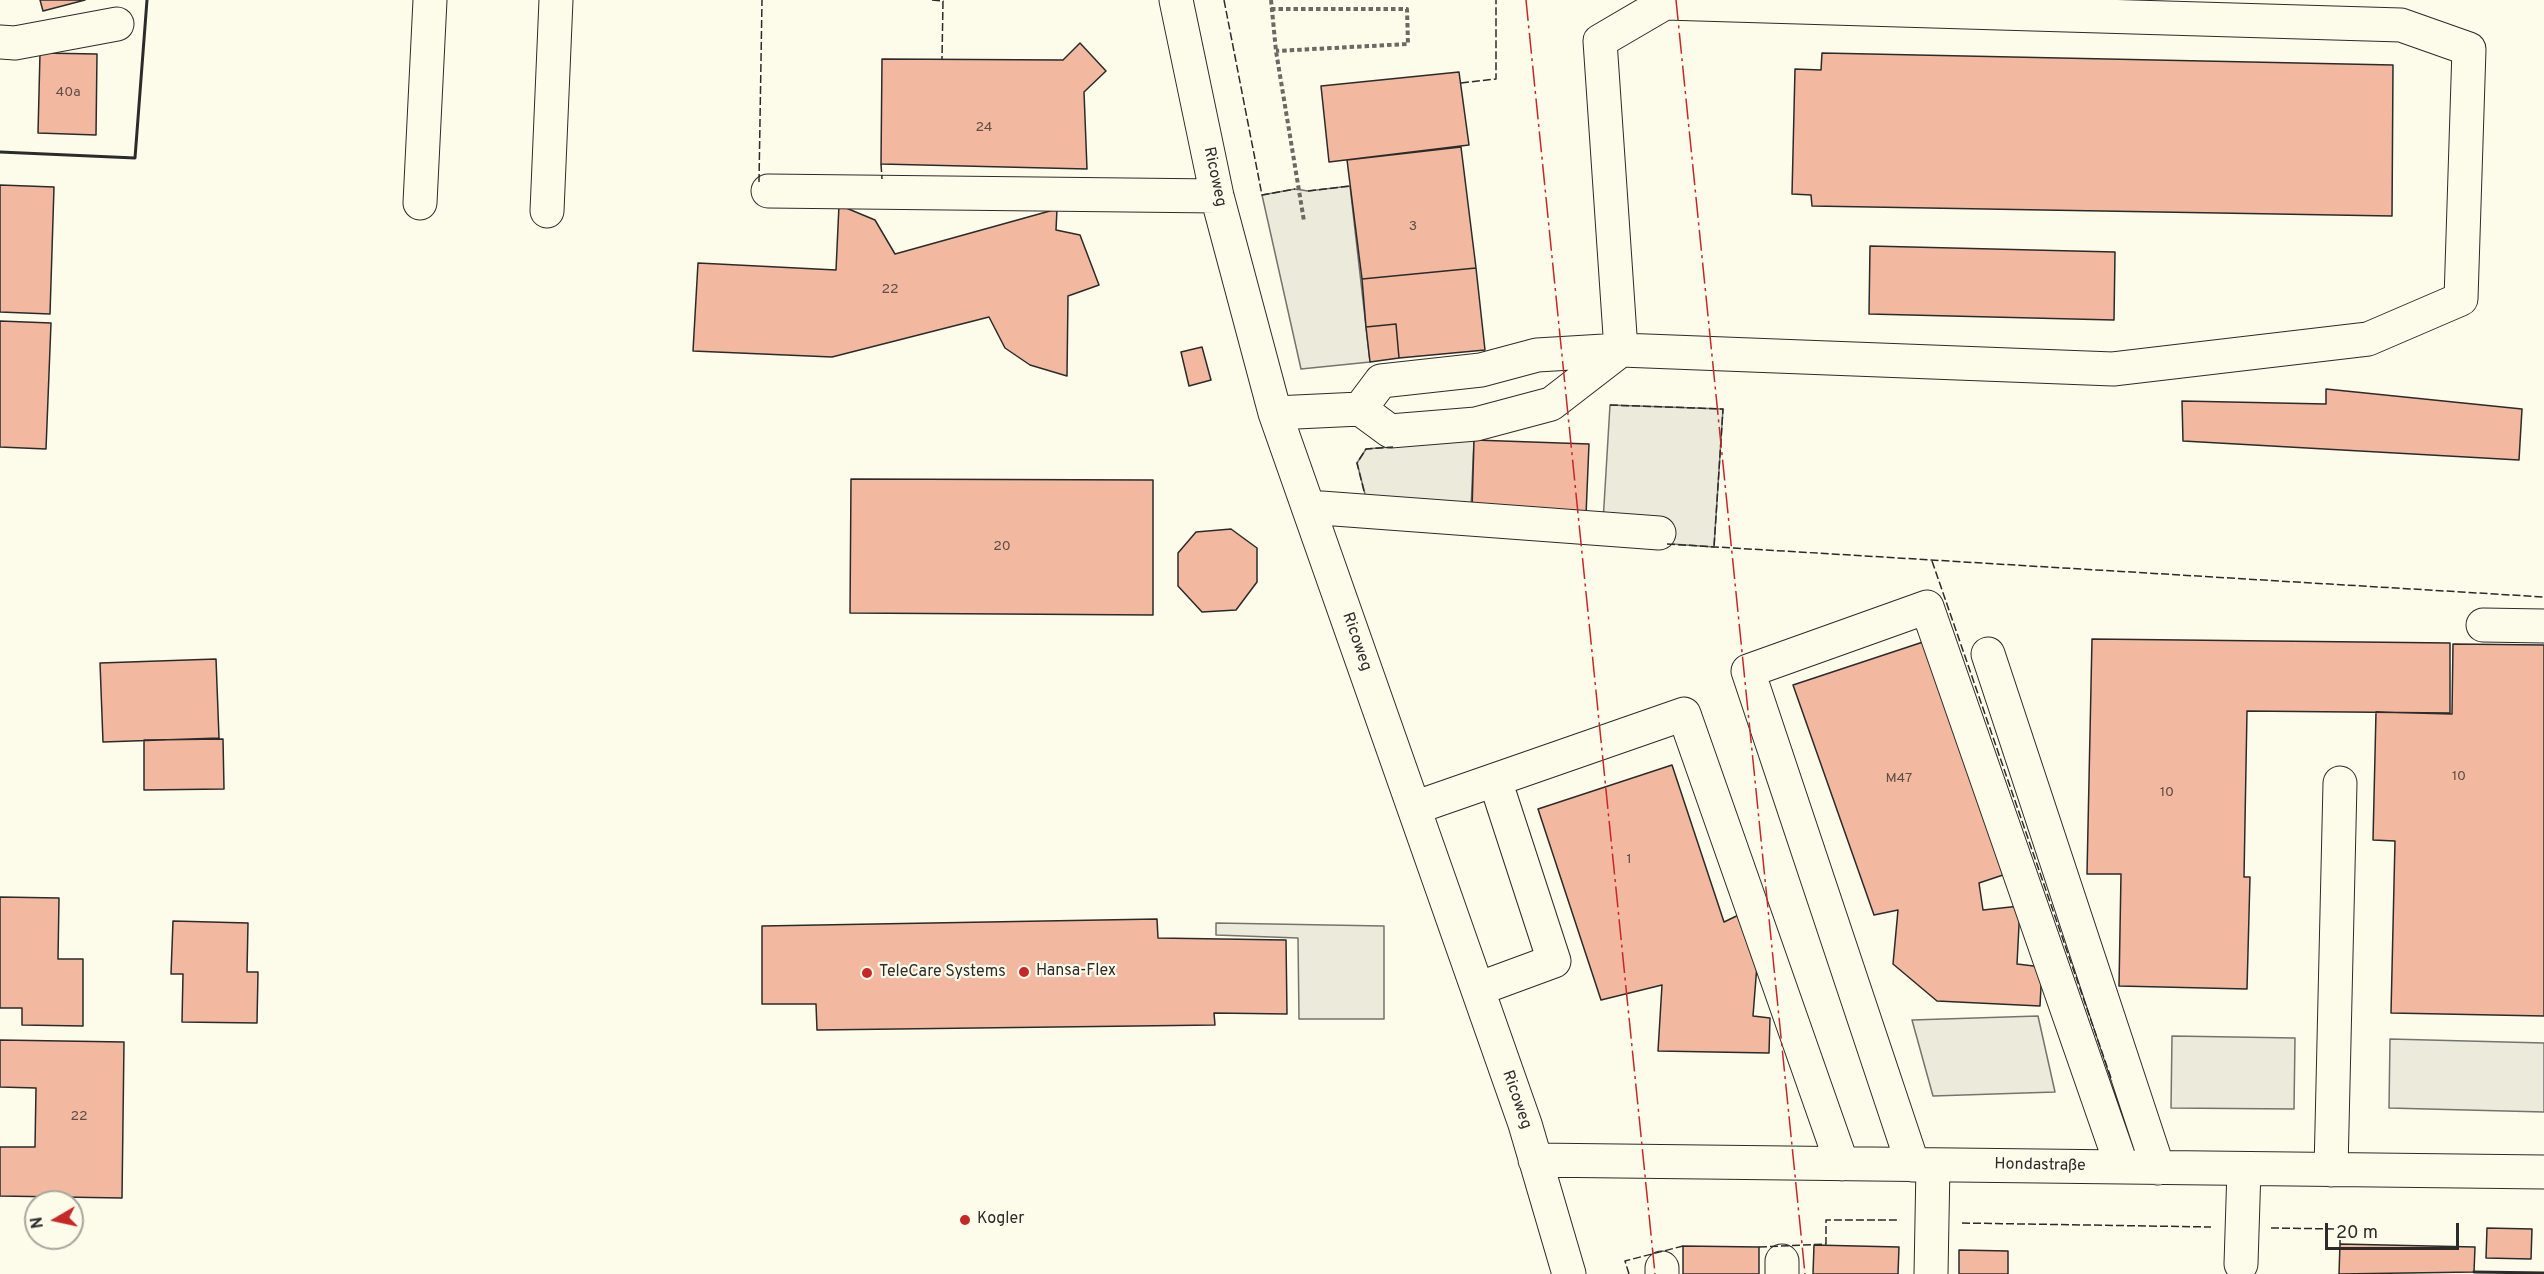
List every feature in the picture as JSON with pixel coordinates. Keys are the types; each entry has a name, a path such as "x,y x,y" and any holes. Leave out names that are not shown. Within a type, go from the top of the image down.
{"street":[{"path":"420,203 430,0"},
{"path":"547,210 556,0"},
{"name":"Ricoweg","path":"1176,0 1217,196 1275,413 1478,989 1535,1160 1569,1274"},
{"path":"1360,409 1381,381 1481,370 1537,355 1621,350 2113,369 2368,339 2461,298 2469,49 2401,25 1665,3 1600,41 1621,350"},
{"path":"0,42 15,43 117,24"},
{"path":"768,191 1217,196"},
{"path":"1275,413 1360,409 1390,431 1476,424 1551,404 1621,350"},
{"path":"1308,507 1659,533"},
{"path":"1931,1274 1923,1165 1748,671 1927,607 2122,1167"},
{"path":"2483,625 2544,627"},
{"path":"1988,654 2158,1168"},
{"path":"1414,808 1684,714 1842,1164"},
{"path":"1478,989 1554,962 1495,780"},
{"path":"2331,1170 2340,783"},
{"name":"Hondastraße","path":"1535,1160 2544,1172"},
{"path":"2241,1264 2244,1169"}],"path":[{"path":"1271,0 1276,51 1304,221"},
{"path":"1271,9 1407,9 1408,44 1276,51"}],"shaded area":[{"path":"1350,186 1370,362 1301,369 1262,195 1295,189 1308,191"},
{"path":"1610,405 1723,409 1714,547 1602,539"},
{"path":"1474,440 1470,531 1373,525 1357,463 1366,449"},
{"path":"1216,923 1384,926 1384,1019 1299,1019 1298,938 1216,935"},
{"path":"2038,1016 2055,1092 1933,1096 1912,1020"},
{"path":"2172,1036 2295,1038 2294,1109 2171,1108"},
{"path":"2390,1039 2544,1043 2544,1112 2389,1108"}],"building":[{"path":"40,0 85,0 43,11"},
{"path":"1080,43 1106,71 1084,92 1087,169 881,164 882,59 1063,60"},
{"path":"40,53 97,54 96,135 38,133"},
{"path":"1822,53 2393,65 2392,216 1812,206 1811,195 1792,194 1795,69 1821,70"},
{"path":"1459,72 1469,145 1329,162 1321,86"},
{"path":"1461,147 1476,268 1362,279 1347,160"},
{"path":"0,185 54,187 50,314 0,312"},
{"path":"839,205 875,220 895,254 1057,209 1056,230 1080,235 1099,285 1068,296 1067,376 1030,365 1005,348 989,317 832,357 693,351 698,263 836,270"},
{"path":"1870,246 2115,252 2114,320 1869,314"},
{"path":"1476,268 1485,350 1399,358 1396,324 1366,327 1362,279"},
{"path":"0,321 51,323 46,449 0,447"},
{"path":"1396,324 1399,358 1370,362 1366,327"},
{"path":"1202,347 1211,380 1189,386 1181,352"},
{"path":"2326,389 2522,409 2519,460 2183,441 2182,401 2326,404"},
{"path":"1474,440 1589,444 1586,515 1472,510"},
{"path":"851,479 1153,480 1153,615 850,613"},
{"path":"1231,529 1257,548 1257,582 1236,610 1202,612 1178,586 1178,553 1196,532"},
{"path":"2092,639 2450,643 2450,713 2247,711 2244,877 2250,877 2247,989 2119,986 2121,874 2087,874"},
{"path":"1923,642 2006,874 1979,883 1983,910 2020,906 2017,964 2042,967 2040,1006 1937,1001 1893,964 1898,910 1874,915 1793,685"},
{"path":"2453,644 2544,645 2544,1016 2391,1013 2395,841 2373,840 2376,712 2452,714"},
{"path":"216,659 219,738 103,742 100,663"},
{"path":"223,739 224,789 144,790 144,740"},
{"path":"1672,765 1724,922 1747,911 1758,952 1753,1016 1770,1018 1769,1053 1658,1051 1662,985 1601,1000 1538,809"},
{"path":"0,897 59,898 58,959 83,959 83,1026 22,1025 22,1008 0,1008"},
{"name":"Hansa-Flex","path":"1157,919 1158,938 1286,940 1287,1014 1214,1013 1215,1025 817,1030 816,1004 762,1004 762,926"},
{"path":"173,921 248,923 247,972 258,972 257,1023 182,1022 183,974 171,974"},
{"path":"0,1040 124,1042 122,1198 84,1197 84,1190 24,1190 24,1196 0,1196 0,1147 35,1147 36,1088 0,1087"},
{"path":"2487,1228 2532,1229 2531,1259 2486,1258"},
{"path":"2340,1244 2475,1247 2474,1272 2339,1274"},
{"path":"1814,1245 1899,1247 1898,1274 1813,1274"},
{"path":"1683,1246 1759,1247 1759,1274 1683,1274"},
{"path":"1959,1250 2008,1251 2008,1274 1959,1274"}],"fence":[{"path":"759,182 762,0"},
{"path":"932,0 943,1 942,59"},
{"path":"1224,0 1262,195 1295,189"},
{"path":"1461,83 1496,79 1496,0"},
{"path":"881,164 882,179"},
{"path":"1308,191 1350,186"},
{"path":"1610,405 1723,409 1714,547"},
{"path":"1364,491 1357,463 1366,449 1393,447"},
{"path":"1667,544 2544,597"},
{"path":"1932,561 2112,1081"},
{"path":"1759,1247 1826,1244 1826,1220 1900,1220"},
{"path":"1962,1223 2211,1227"},
{"path":"2271,1228 2340,1229 2340,1244"},
{"path":"1629,1274 1625,1261 1683,1246"}],"wall":[{"path":"0,152 135,158 147,0"},
{"path":"2474,1272 2544,1273"}],"power":[{"path":"1526,0 1655,1274"},
{"path":"1676,0 1805,1274"}],"place":[{"name":"Hansa-Flex","path":"1024,972"},
{"name":"TeleCare Systems","path":"867,973"},
{"name":"Kogler","path":"965,1220"}]}
